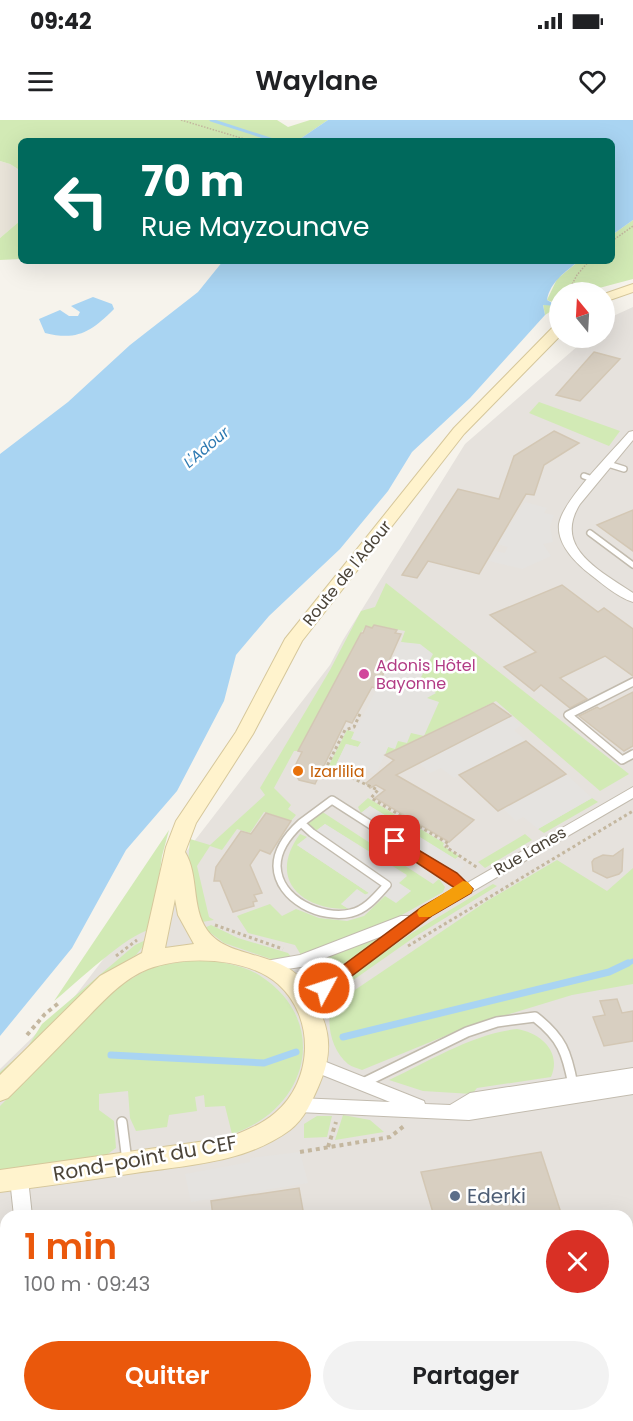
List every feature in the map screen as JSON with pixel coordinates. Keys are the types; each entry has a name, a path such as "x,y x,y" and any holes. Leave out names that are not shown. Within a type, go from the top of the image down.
{"main road":[{"path":"615,294 633,288"},
{"name":"Route de l'Adour","path":"152,959 176,847 186,821 244,734 294,639 315,609 371,545 459,431 549,339"},
{"path":"176,847 189,915 201,937 220,952"},
{"name":"Rond-point du CEF","path":"0,1091 108,982 141,962 180,953 220,952 265,966 285,977 297,990 310,1012 317,1037 316,1065 298,1105 283,1121 256,1138 227,1149 10,1180"}],"street":[{"path":"633,434 608,464 589,478 565,521 566,537 583,562 633,598"},
{"name":"Rue Lanes","path":"310,1012 324,988 427,911 633,792"},
{"name":"Rue Lanes","path":"265,966 301,961 427,911"},
{"path":"316,1065 426,1109"},
{"path":"298,1105 426,1109 470,1113 633,1075"},
{"path":"574,1090 633,1087"},
{"path":"10,1180 21,1210"}],"lane":[{"path":"608,464 624,469"},
{"path":"590,533 633,565"},
{"path":"633,681 568,715 622,760 633,754"},
{"path":"300,822 312,833 387,885 354,913 341,915 318,911 293,898 286,891 278,868 280,852 300,822 332,800 452,877 466,889"},
{"path":"363,1083 467,1032 497,1022 535,1017 555,1032 567,1052 574,1090"},
{"path":"122,1122 127,1163"}],"path":[{"path":"181,120 241,138"},
{"path":"615,239 633,226"},
{"path":"573,282 586,264"},
{"path":"360,714 354,727 345,730 325,770 352,778 378,790 371,798 449,844 446,847 489,875"},
{"path":"405,948 633,811"},
{"path":"211,923 289,952"},
{"path":"300,1152 390,1137 426,1109"}],"shaded area":[{"path":"0,161 18,169 18,223 0,238"},
{"path":"633,307 633,1210 0,1210 0,1069 75,996 330,665 343,640 465,444 575,348 615,348 615,315"},
{"path":"525,502 547,508 544,513 554,515 550,526 553,542 543,544 551,556 522,569 489,561 495,551 505,553 508,547 497,544"},
{"path":"401,642 420,644 433,654 417,685 407,682 405,685 415,688 425,684 436,693 427,698 439,702 424,736 411,733 407,743 398,741 395,749 388,747 376,774 357,769 354,775 333,771 346,744 358,747 361,742 351,739"},
{"path":"511,716 521,725 514,730 526,741 454,778 441,768 430,773 419,763"},
{"path":"566,774 592,798 538,829 523,817 516,821 503,808"},
{"path":"370,806 465,865 452,877 356,817"},
{"path":"325,824 407,876 399,883 411,891 396,903 385,896 375,897 354,913 341,904 357,889 366,895 369,893 297,845"},
{"path":"300,1152 308,1183 191,1202 185,1174 250,1162 250,1158"}],"green space":[{"path":"0,120 277,120 288,127 310,120 328,120 301,138 18,138 18,169 0,161"},
{"path":"633,220 633,279 615,284 556,282 575,264 615,264 615,233"},
{"path":"18,223 18,259 0,260 0,238"},
{"path":"543,304 549,304 549,312 545,315"},
{"path":"539,402 620,431 609,446 529,413"},
{"path":"386,583 629,774 600,791 496,701 385,755 388,747 398,741 427,698 415,688 405,685 409,644 401,642 405,631 374,625 372,628 366,626 298,751 294,751 274,788 291,805 288,809 296,815 291,821 264,812 250,833 237,829 222,850 210,846 197,866 209,917 214,920 202,922 188,863 190,839 210,845 265,795 260,788 330,670 361,611 375,607"},
{"path":"347,730 354,732 352,739 362,741 358,747 346,744 333,771 327,769"},
{"path":"368,798 407,822 402,826 370,806 361,813 358,807"},
{"path":"592,798 598,802 544,833 538,829"},
{"path":"321,811 433,884 439,879 445,887 443,892 400,916 301,955 295,945 248,933 237,916 270,904 282,916 296,909 319,918 347,921 364,916 385,896 411,891 398,883 407,875 325,824 316,831 306,823"},
{"path":"412,824 444,843 443,846 459,856 455,859 406,829"},
{"path":"169,830 162,856 152,929 115,949 54,1001"},
{"path":"300,834 307,837 297,845 369,893 341,904 349,909 332,908 304,898 294,889 288,878 287,865 291,850"},
{"path":"525,834 532,840 485,868 478,862"},
{"path":"557,860 607,891 633,868 633,984 572,995 467,1027 362,1070 350,1065 342,1058 333,1043 331,1034 330,1017 334,1001 340,1000 487,901"},
{"path":"493,884 497,886 416,936 339,990 334,987 412,933"},
{"path":"211,925 238,938 288,953 292,958 271,959 224,943 204,928"},
{"path":"150,938 136,955 107,973 0,1081 0,1072 27,1048 42,1024 135,945"},
{"path":"377,939 322,979 308,964"},
{"path":"202,959 239,966 259,975 282,994 296,1016 303,1039 301,1063 293,1085 279,1106 258,1122 232,1134 225,1106 205,1107 204,1095 195,1097 197,1111 169,1115 167,1127 136,1131 130,1118 128,1091 99,1094 99,1110 114,1121 116,1148 105,1156 0,1171 0,1106 117,987 154,966"},
{"path":"517,1029 534,1035 547,1045 554,1060 551,1077 477,1088 472,1094 423,1091 389,1080 468,1042"},
{"path":"343,1115 370,1120 384,1132 335,1140"},
{"path":"317,1116 332,1116 327,1137 304,1138 304,1124"}],"water":[{"path":"328,120 633,120 633,220 615,233 615,138 301,138"},
{"name":"L'Adour","path":"221,264 575,264 556,282 549,282 547,300 549,305 543,305 545,315 470,398 412,452 388,491 340,549 269,616 236,655 224,701 177,791 126,850 72,948 0,1036 0,454 68,402 130,345 198,292"},
{"path":"93,297 112,304 114,309 98,324 75,335 45,333 39,319 60,310 69,316 78,316 80,312 71,306"}],"building":[{"path":"594,352 620,359 580,401 556,395"},
{"path":"554,431 579,443 544,465 534,495 526,494 479,574 428,561 417,578 402,575 458,489 499,499 514,456"},
{"path":"633,510 633,551 597,525"},
{"path":"562,585 598,612 604,608 633,629 633,676 605,656 560,678 587,699 570,708 541,685 534,691 504,667 536,652 490,615"},
{"name":"Adonis Hôtel Bayonne","path":"374,625 397,630 395,633 401,634 381,679 375,688 372,687 352,723 346,721 315,784 299,780 293,770 302,752 298,751 361,633 366,626 372,628"},
{"path":"633,692 633,746 624,751 579,716 597,707 600,709"},
{"path":"493,703 511,716 396,775 474,820 449,842 375,798 385,790 376,785 370,788 366,783 394,760 385,755"},
{"path":"526,741 566,774 498,811 459,775"},
{"path":"266,813 291,821 270,854 260,850 250,865 262,893 254,895 257,901 253,902 254,906 233,912 220,881 214,881 216,867 241,831 251,834"},
{"path":"623,849 622,871 619,874 607,878 593,871 594,859 603,855 613,856"},
{"path":"617,999 622,1013 633,1011 633,1041 604,1046 593,1017 605,1015 600,1001"},
{"path":"541,1152 560,1210 432,1210 421,1172"},
{"path":"299,1188 303,1210 212,1210 211,1201"}],"waterway":[{"path":"211,120 267,138"},
{"path":"625,965 633,961"},
{"path":"343,1037 609,972 628,963"},
{"path":"111,1055 264,1063 296,1052"}],"slow traffic":[{"path":"424,913 466,889 463,886"}],"place":[{"name":"Adonis Hôtel Bayonne","path":"364,674"},
{"name":"Izarlilia","path":"298,771"},
{"name":"Ederki","path":"455,1196"}],"route":[{"path":"324,988 427,911 466,889 452,877 395,841"}]}
